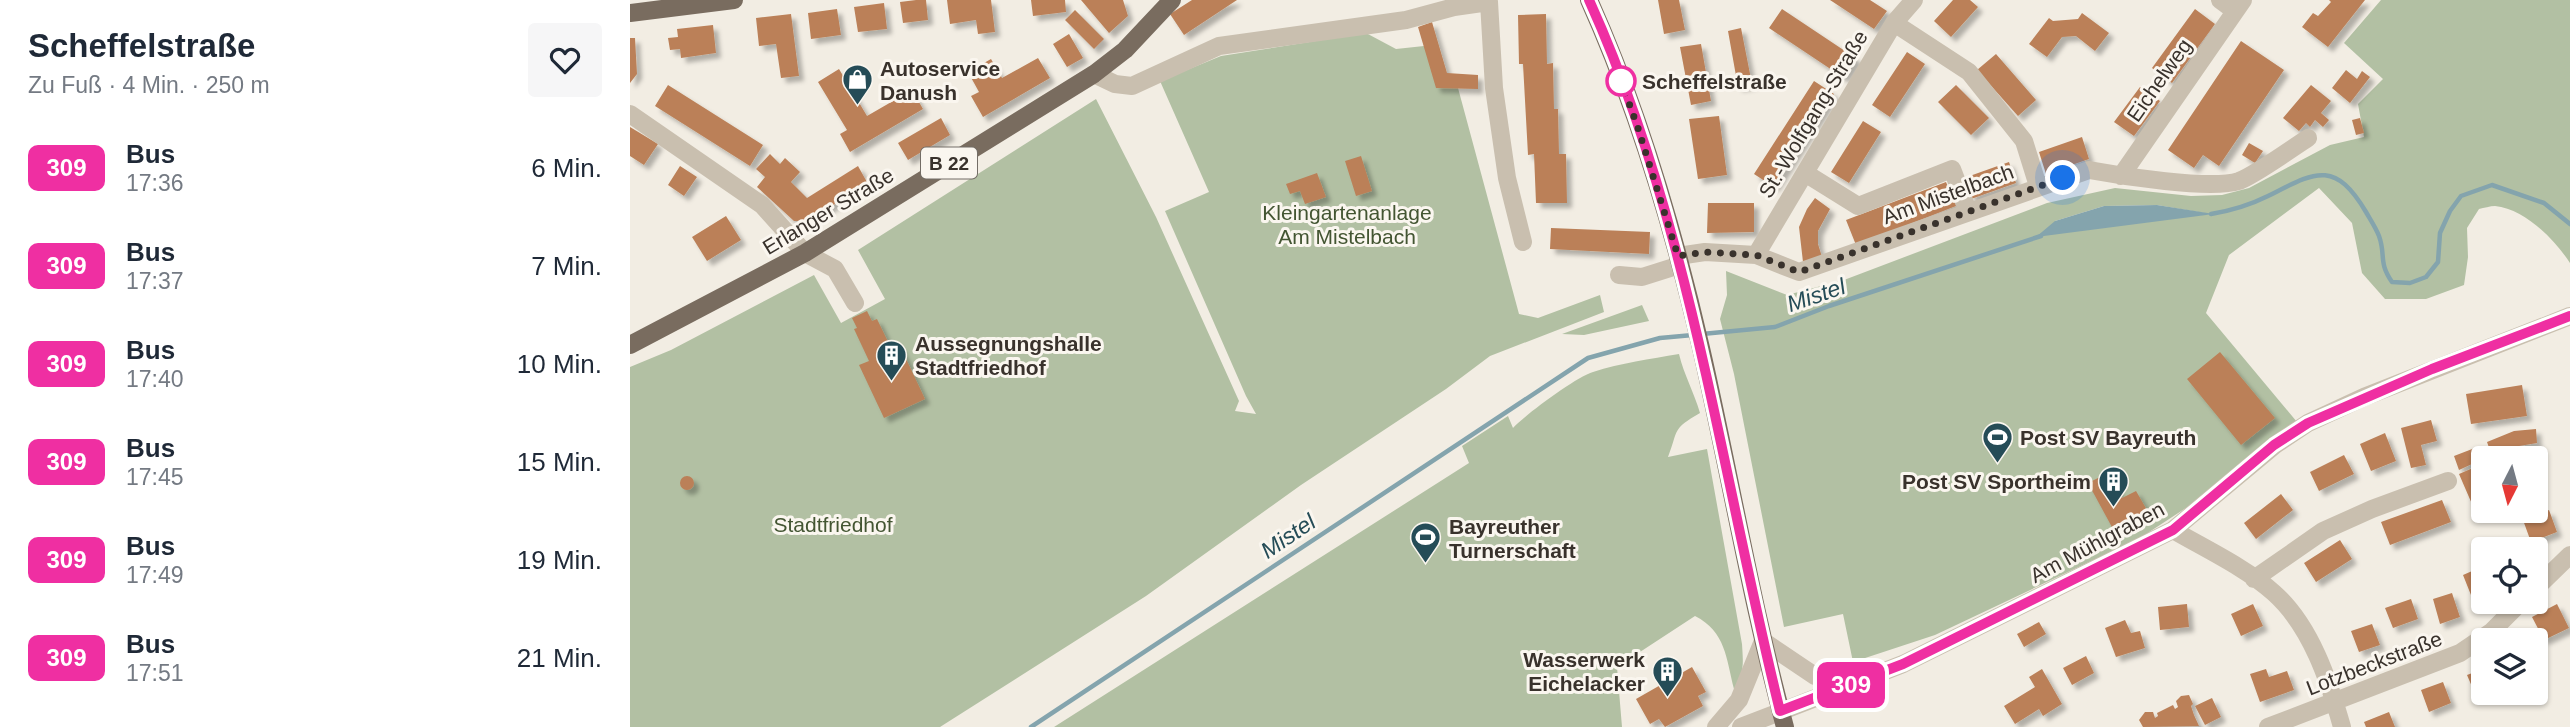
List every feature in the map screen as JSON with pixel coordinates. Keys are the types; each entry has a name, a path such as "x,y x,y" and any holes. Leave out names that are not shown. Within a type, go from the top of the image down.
{"main road":[{"path":"630,13 734,0"},
{"name":"Erlanger Straße","path":"630,345 805,253 1094,74 1125,50 1172,0"},
{"path":"1592,3 1638,128 1679,261 1701,347 1763,641 1783,719"}],"street":[{"name":"St.-Wolfgang-Straße","path":"1756,255 1894,23 1914,0"},
{"name":"Eichelweg","path":"2121,176 2239,6 2220,0"},
{"path":"1094,74 1115,85 1132,86 1219,46 1406,20 1454,7 1489,2 1494,88 1507,178 1523,242"},
{"path":"1894,23 1969,72 2024,141 2038,187"},
{"path":"630,114 762,205 805,253 835,269 855,303"},
{"name":"Am Mistelbach","path":"1619,275 1643,277 1705,252 1756,255 1799,272 2089,170 2121,176 2210,183 2239,180 2308,138"},
{"path":"1805,173 1858,206 1952,169 1968,211"},
{"name":"Am Mühlgraben","path":"1741,727 1783,719 1943,645 2173,530 2274,445 2308,423 2416,376 2570,316"},
{"path":"2254,579 2323,531 2372,509 2448,481"},
{"path":"2173,530 2277,595 2306,635 2335,703 2342,727"},
{"path":"2548,576 2570,555"},
{"name":"Lotzbeckstraße","path":"2268,727 2460,653 2491,632 2509,614"},
{"path":"1716,727 1739,700 1763,641 1815,676 1865,680"}],"green space":[{"path":"2381,0 2570,0 2570,263 2548,236 2528,219 2506,208 2489,207 2479,209 2467,228 2468,257 2464,285 2426,299 2385,299 2362,273 2352,223 2319,188 2229,255 2206,313 2297,422 2189,506 2140,538 1935,635 1853,662 1843,614 1784,627 1734,374 1720,319 1727,295 1726,271 1787,295 1844,280 2047,203 2115,188 2191,196 2222,195 2249,188 2330,145 2364,137 2358,104 2383,79 2344,43","holes":["2157,205 2210,214 2158,220 2055,221 2104,206"]},
{"name":"Stadtfriedhof","path":"1366,33 1396,49 1424,46 1458,88 1519,314 1538,318 1600,295 1604,312 1490,356 1446,389 1301,485 1146,596 940,727 630,727 630,367 671,350 814,275 841,323 885,299 858,250 1096,99 1156,217 1239,401 1235,411 1256,414 1165,211 1209,192 1160,81 1221,56"},
{"path":"1642,305 1649,321 1584,335 1562,334"},
{"name":"Bayreuther Turnerschaft","path":"1679,354 1700,413 1680,427 1668,457 1707,449 1742,644 1742,673 1734,689 1719,638 1705,622 1695,616 1617,667 1622,727 1054,727 1469,463 1462,446 1508,416 1513,428 1551,397 1585,375 1614,366"}],"water":[{"path":"2157,205 2214,214 2036,237 2055,221 2104,206"}],"building":[{"path":"926,0 928,20 903,23 900,2"},
{"path":"947,0 991,0 995,32 978,34 976,20 950,24"},
{"path":"1031,0 1065,0 1066,12 1033,16"},
{"path":"1081,0 1123,0 1128,16 1109,33"},
{"path":"1192,0 1237,0 1184,35 1170,14"},
{"path":"1658,0 1679,0 1685,30 1664,34"},
{"path":"1830,0 1870,0 1887,11 1874,29"},
{"path":"1953,0 1970,0 1978,7 1951,37 1934,21"},
{"path":"2329,0 2365,0 2328,47 2302,27 2313,13 2318,16 2331,2"},
{"path":"884,3 887,29 858,32 854,7"},
{"path":"837,9 841,35 811,39 808,13"},
{"path":"1782,9 1857,59 1844,78 1769,28"},
{"path":"2195,9 2215,24 2172,83 2152,68"},
{"path":"1075,10 1104,39 1094,49 1065,20"},
{"path":"2082,13 2109,33 2095,51 2076,36 2062,37 2047,57 2029,44 2049,18 2053,21 2078,19"},
{"path":"791,14 799,76 781,78 776,44 759,46 756,18"},
{"path":"1546,14 1547,64 1553,63 1559,154 1566,154 1567,203 1536,203 1534,154 1528,155 1523,64 1519,64 1518,15"},
{"path":"1432,22 1447,73 1478,75 1478,89 1436,88 1418,27"},
{"path":"713,25 716,53 681,58 680,49 670,50 668,38 678,37 677,29"},
{"path":"1741,28 1752,84 1738,87 1728,31"},
{"path":"1069,34 1083,58 1067,67 1053,44"},
{"path":"630,38 635,38 637,74 630,83"},
{"path":"2241,41 2284,70 2219,166 2203,155 2194,168 2168,150"},
{"path":"1701,44 1711,101 1691,105 1680,47"},
{"path":"1907,52 1925,64 1890,117 1872,105"},
{"path":"1996,54 2036,100 2018,116 1977,70"},
{"path":"1038,58 1050,78 983,117 971,96 979,92 968,72 991,59 1002,78"},
{"path":"839,69 867,116 912,90 923,109 850,152 840,134 847,130 818,82"},
{"path":"2346,70 2357,79 2362,71 2370,77 2350,103 2332,88"},
{"path":"1814,81 1834,94 1774,187 1754,174"},
{"path":"668,85 763,145 750,166 655,106"},
{"path":"1956,85 1989,118 1971,135 1938,102"},
{"path":"2311,85 2331,101 2321,113 2329,120 2323,127 2315,120 2310,127 2306,123 2299,131 2283,118"},
{"path":"2140,87 2160,101 2134,136 2114,122"},
{"path":"1719,116 1727,175 1698,179 1689,119"},
{"path":"941,118 950,135 908,160 898,143"},
{"path":"2360,118 2364,133 2356,135 2352,120"},
{"path":"1863,121 1881,132 1849,183 1831,172"},
{"path":"630,127 658,144 644,165 630,156"},
{"path":"2082,137 2089,159 2046,174 2039,152"},
{"path":"2249,143 2263,151 2255,163 2242,155"},
{"path":"770,154 780,164 785,158 800,172 791,182 807,198 858,166 868,184 807,221 794,221 757,187 765,177 756,169"},
{"path":"1361,156 1372,191 1356,196 1345,161"},
{"path":"2009,162 2016,183 1971,199 1964,178"},
{"path":"680,166 697,177 684,196 668,185"},
{"path":"1317,173 1326,197 1305,204 1300,191 1290,194 1286,184"},
{"path":"1946,182 1956,206 1856,245 1846,220"},
{"path":"1815,198 1830,209 1818,231 1822,257 1803,262 1799,227"},
{"path":"1708,203 1754,203 1754,232 1707,233"},
{"path":"726,216 741,240 707,261 692,237"},
{"path":"1551,228 1650,232 1649,254 1550,249"},
{"name":"Aussegnungshalle Stadtfriedhof","path":"867,311 872,321 877,319 892,350 900,346 925,399 884,418 859,365 869,361 854,329 857,328 852,318"},
{"path":"2220,352 2275,418 2241,445 2187,379"},
{"path":"2522,385 2527,416 2471,424 2466,394"},
{"path":"2431,420 2437,441 2421,445 2426,465 2411,468 2401,428"},
{"path":"2536,429 2537,443 2488,446 2487,442 2514,431"},
{"path":"2385,433 2396,461 2371,471 2360,444"},
{"path":"2471,449 2471,464 2459,470 2454,456"},
{"path":"2344,455 2354,474 2319,491 2310,472"},
{"path":"2471,469 2471,502 2459,474"},
{"name":"Post SV Sportheim","path":"2108,473 2122,498 2136,491 2147,510 2113,529 2088,483"},
{"path":"687,476 692,478 692,488 687,490 682,488 680,483 682,478"},
{"path":"2281,494 2293,510 2256,539 2244,523"},
{"path":"2442,500 2451,522 2390,545 2381,522"},
{"path":"2548,510 2557,532 2544,537 2529,537 2524,523 2548,523"},
{"path":"2340,540 2352,559 2316,582 2304,563"},
{"path":"2471,572 2471,595 2463,575"},
{"path":"2452,593 2460,617 2440,624 2433,599"},
{"path":"2411,599 2418,619 2393,628 2385,608"},
{"path":"2187,604 2189,627 2160,630 2158,607"},
{"path":"2253,604 2263,626 2241,636 2231,614"},
{"path":"2557,604 2569,628 2548,638 2548,628 2538,628 2532,617 2548,614 2548,609"},
{"path":"2125,620 2131,633 2140,631 2145,648 2116,657 2105,628"},
{"path":"2039,622 2046,634 2024,647 2017,634"},
{"path":"2372,624 2380,645 2359,652 2351,631"},
{"path":"2086,656 2094,673 2072,685 2063,668"},
{"name":"Wasserwerk Eichelacker","path":"1692,667 1706,692 1698,696 1703,706 1665,727 1659,719 1650,724 1636,699"},
{"path":"2042,669 2062,704 2043,716 2039,709 2015,724 2004,706 2035,687 2029,677"},
{"path":"2266,669 2269,677 2287,671 2294,690 2260,702 2250,674"},
{"path":"2443,682 2451,703 2429,712 2421,690"},
{"path":"2189,695 2199,726 2143,727 2139,720 2145,712 2153,712 2155,718 2157,713 2173,705 2175,709 2178,707 2176,701 2181,696"},
{"path":"2212,698 2221,717 2205,725 2195,706"},
{"path":"2389,712 2395,727 2366,727 2364,722"}],"waterway":[{"name":"Mistel","path":"2211,214 2255,202 2311,177 2333,177 2344,183 2373,224 2381,243 2385,269 2392,282 2410,283 2426,277 2438,262 2440,233 2450,211 2461,196 2492,185 2544,203 2570,224"},
{"name":"Mistel","path":"1702,334 1775,327 1829,306 2041,236"},
{"name":"Mistel","path":"1031,727 1588,358 1660,338 1693,335"}],"bus line":[{"name":"309","path":"1589,0 1606,38 1638,128 1675,248 1701,347 1780,711 1903,664 2173,530 2274,445 2308,423 2432,369 2570,316"}],"place":[{"name":"Scheffelstraße","path":"1621,81"},
{"name":"Autoservice Danush","path":"857,107"},
{"name":"Aussegnungshalle Stadtfriedhof","path":"892,382"},
{"name":"Post SV Bayreuth","path":"1997,464"},
{"name":"Post SV Sportheim","path":"2114,508"},
{"name":"Bayreuther Turnerschaft","path":"1426,565"},
{"name":"Wasserwerk Eichelacker","path":"1668,698"}],"route":[{"path":"1621,81 1678,256 1705,252 1756,255 1799,272 2063,178"}],"park label":[{"name":"Kleingartenanlage Am Mistelbach","path":"1347,224"}]}
